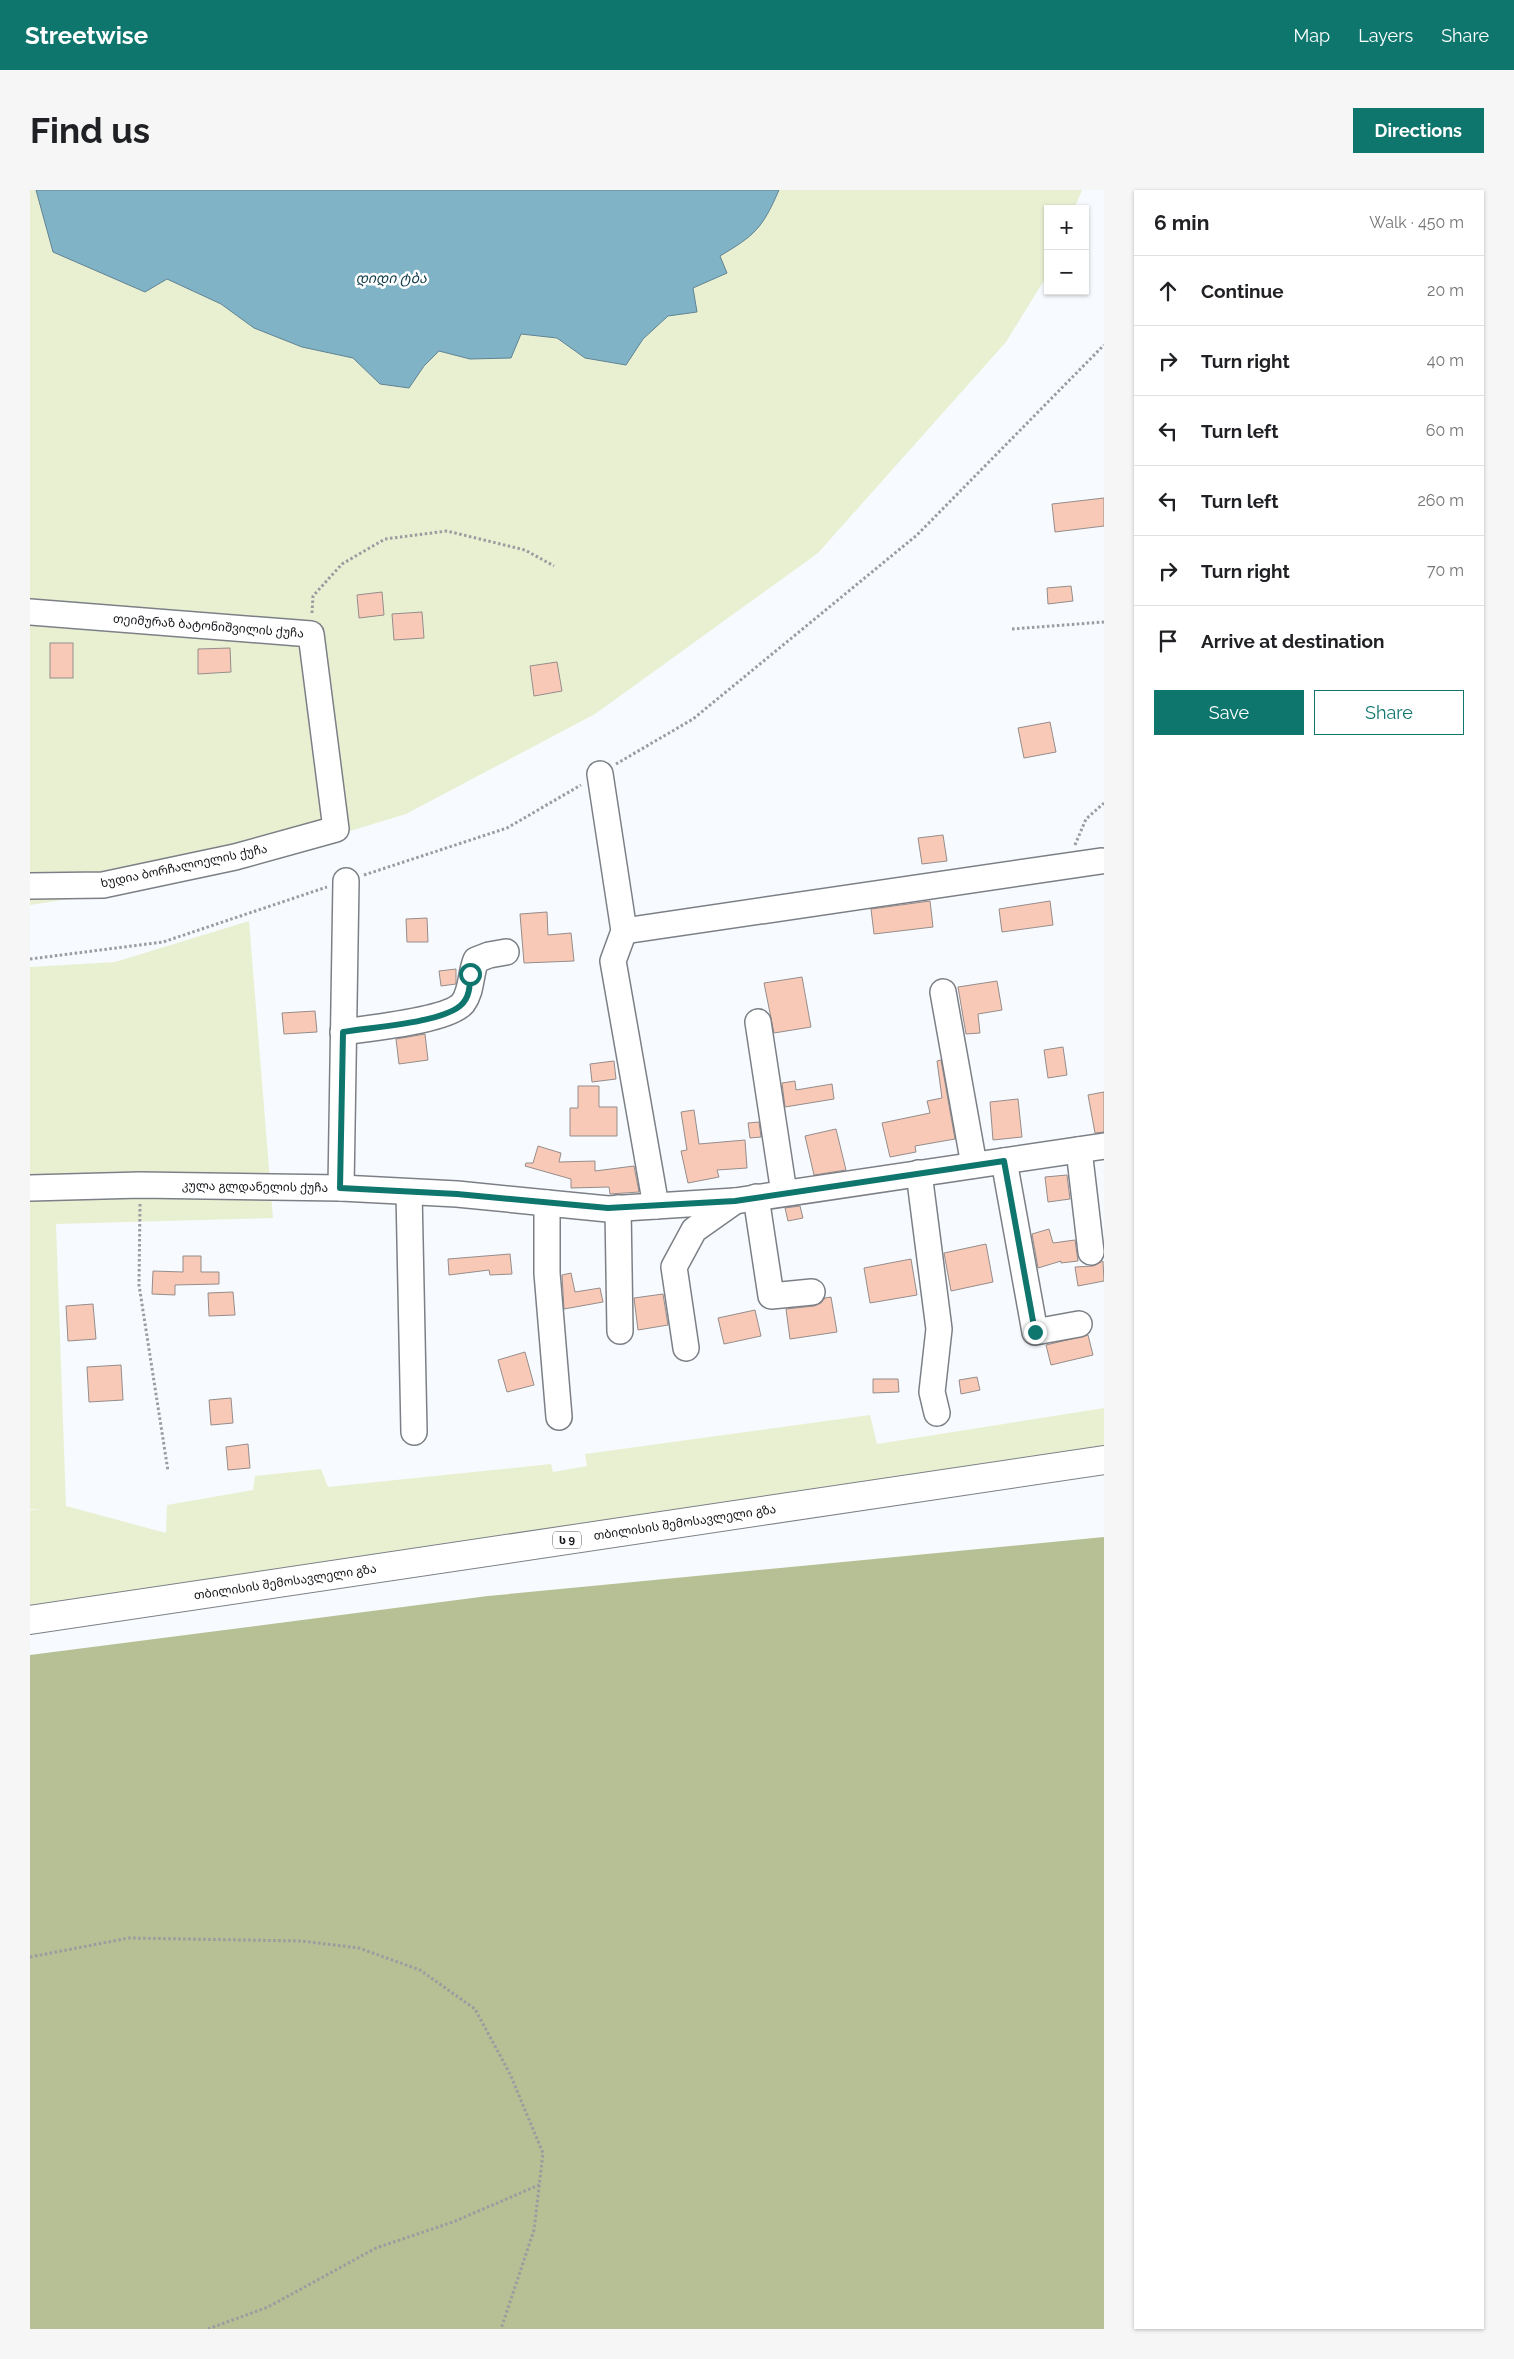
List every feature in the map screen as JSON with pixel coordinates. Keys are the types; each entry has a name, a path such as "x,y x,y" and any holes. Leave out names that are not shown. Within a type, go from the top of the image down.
{"highway":[{"name":"თბილისის შემოსავლელი გზა","path":"30,1620 1104,1460"}],"street":[{"name":"თეიმურაზ ბატონიშვილის ქუჩა","path":"30,612 311,634 336,829"},
{"path":"600,774 624,931 613,961 656,1206"},
{"name":"ხუდია ბორჩალოელის ქუჩა","path":"30,886 103,885 235,857 336,829"},
{"path":"624,931 1101,861"},
{"path":"340,1188 346,881"},
{"path":"343,1032 446,1013 462,1005 470,992 470,974 476,960 506,952"},
{"path":"943,992 974,1166"},
{"path":"758,1022 784,1193"},
{"name":"კულა გლდანელის ქუჩა","path":"30,1188 140,1186 340,1188 618,1208 746,1199 1104,1146"},
{"path":"1078,1150 1091,1252"},
{"path":"1004,1161 1035,1332 1078,1324"},
{"path":"919,1174 939,1329 932,1392 937,1413"},
{"path":"409,1192 414,1432"},
{"path":"686,1348 674,1267 694,1230 746,1199 771,1296 812,1292"},
{"path":"547,1203 547,1273 559,1417"},
{"path":"618,1208 620,1331"}],"path":[{"path":"30,959 163,942 507,828 693,719 917,534 1104,345"},
{"path":"311,634 313,596 342,564 385,539 447,531 525,550 554,566"},
{"path":"1012,629 1104,622"},
{"path":"1067,866 1086,819 1104,803"},
{"path":"140,1186 139,1285 168,1471"},
{"path":"30,1958 129,1938 301,1941 359,1948 420,1970 475,2009 510,2074 543,2153 534,2230 501,2329"},
{"path":"208,2329 268,2307 376,2248 453,2222 539,2185"}],"green space":[{"path":"30,190 36,190 53,252 123,281 166,279 221,304 254,328 302,347 353,358 380,384 408,388 424,366 439,351 470,359 521,334 557,338 585,358 626,365 643,339 668,316 697,312 693,288 727,273 719,256 741,242 756,229 768,213 779,190 1082,190 1076,205 1044,205 1044,280 1006,342 818,553 595,714 406,814 242,864 102,894 30,905"},
{"path":"249,921 273,1218 56,1224 66,1506 166,1533 167,1505 253,1490 255,1476 321,1469 328,1487 551,1464 553,1472 587,1466 585,1454 870,1415 877,1444 1104,1408 1104,1446 30,1606 30,1510 41,1509 30,1509 30,967 115,962"},
{"path":"1104,1537 1104,2329 30,2329 30,1655 488,1596"}],"water":[{"name":"დიდი ტბა","path":"36,190 779,190 768,214 756,230 742,242 720,256 727,273 693,288 697,312 668,316 643,339 626,365 585,358 557,338 521,334 511,358 470,359 439,351 424,366 409,388 380,384 353,358 302,347 254,328 221,304 167,279 145,292 53,252"}],"building":[{"path":"1104,498 1104,526 1055,532 1052,504"},
{"path":"1071,586 1073,601 1048,604 1047,588"},
{"path":"382,592 384,615 359,618 357,595"},
{"path":"422,612 424,638 394,640 392,614"},
{"path":"50,643 73,643 73,678 50,678"},
{"path":"230,648 231,672 198,674 198,649"},
{"path":"557,662 562,691 534,696 530,666"},
{"path":"1050,722 1056,752 1024,758 1018,728"},
{"path":"943,835 947,861 922,864 918,838"},
{"path":"930,901 933,927 874,934 871,909"},
{"path":"1050,901 1053,925 1002,932 999,909"},
{"path":"547,912 548,935 571,933 574,961 524,963 520,914"},
{"path":"427,918 428,942 407,942 406,919"},
{"path":"456,969 456,984 441,986 439,971"},
{"path":"802,977 811,1027 774,1033 764,983"},
{"path":"997,981 1002,1010 978,1014 980,1033 966,1034 958,987"},
{"path":"315,1011 317,1032 284,1034 282,1013"},
{"path":"425,1034 428,1060 399,1064 396,1039"},
{"path":"1063,1047 1067,1075 1048,1078 1044,1050"},
{"path":"941,1060 955,1139 915,1146 916,1152 890,1157 882,1123 930,1113 927,1101 942,1098 937,1061"},
{"path":"614,1061 616,1079 592,1082 590,1064"},
{"path":"795,1081 796,1090 832,1084 834,1099 785,1107 782,1083"},
{"path":"578,1086 599,1086 599,1107 617,1107 617,1136 570,1136 570,1108 578,1108"},
{"path":"1104,1092 1104,1132 1095,1133 1088,1095"},
{"path":"1018,1099 1022,1137 993,1140 990,1102"},
{"path":"694,1110 699,1144 745,1140 747,1168 717,1170 719,1177 688,1183 681,1151 687,1150 681,1112"},
{"path":"759,1122 761,1137 750,1138 748,1123"},
{"path":"836,1129 846,1170 814,1175 805,1136"},
{"path":"538,1146 561,1153 559,1162 595,1161 595,1171 634,1166 639,1192 610,1194 609,1187 571,1188 571,1179 525,1166 526,1163 533,1163"},
{"path":"1067,1175 1070,1199 1048,1202 1045,1177"},
{"path":"800,1206 803,1218 788,1221 785,1208"},
{"path":"1049,1229 1053,1243 1075,1240 1078,1261 1061,1263 1061,1261 1038,1268 1032,1234"},
{"path":"986,1244 993,1282 951,1291 944,1253"},
{"path":"510,1254 512,1274 490,1275 489,1270 449,1275 448,1259"},
{"path":"183,1256 201,1256 201,1272 219,1272 219,1284 175,1285 175,1295 152,1294 153,1271 183,1272"},
{"path":"911,1259 917,1295 870,1303 864,1268"},
{"path":"1103,1261 1104,1281 1078,1286 1075,1267 1093,1266"},
{"path":"571,1273 575,1292 600,1288 603,1302 564,1309 562,1275"},
{"path":"233,1292 235,1315 209,1316 208,1293"},
{"path":"663,1294 668,1325 638,1330 634,1298"},
{"path":"831,1297 837,1332 790,1339 786,1309 814,1306 821,1303 825,1298"},
{"path":"93,1304 96,1339 68,1341 66,1306"},
{"path":"755,1310 761,1336 724,1344 718,1318"},
{"path":"1088,1335 1093,1355 1051,1365 1046,1345"},
{"path":"525,1352 534,1385 507,1392 498,1360"},
{"path":"121,1365 123,1400 89,1402 87,1367"},
{"path":"977,1377 980,1390 961,1394 959,1380"},
{"path":"873,1379 898,1379 899,1392 873,1393"},
{"path":"231,1398 233,1423 211,1425 209,1400"},
{"path":"248,1444 250,1468 228,1470 226,1447"}],"route":[{"path":"470,974 470,992 462,1005 446,1013 420,1020 343,1032 340,1188 457,1194 608,1208 735,1201 1004,1161 1035,1332"}]}
